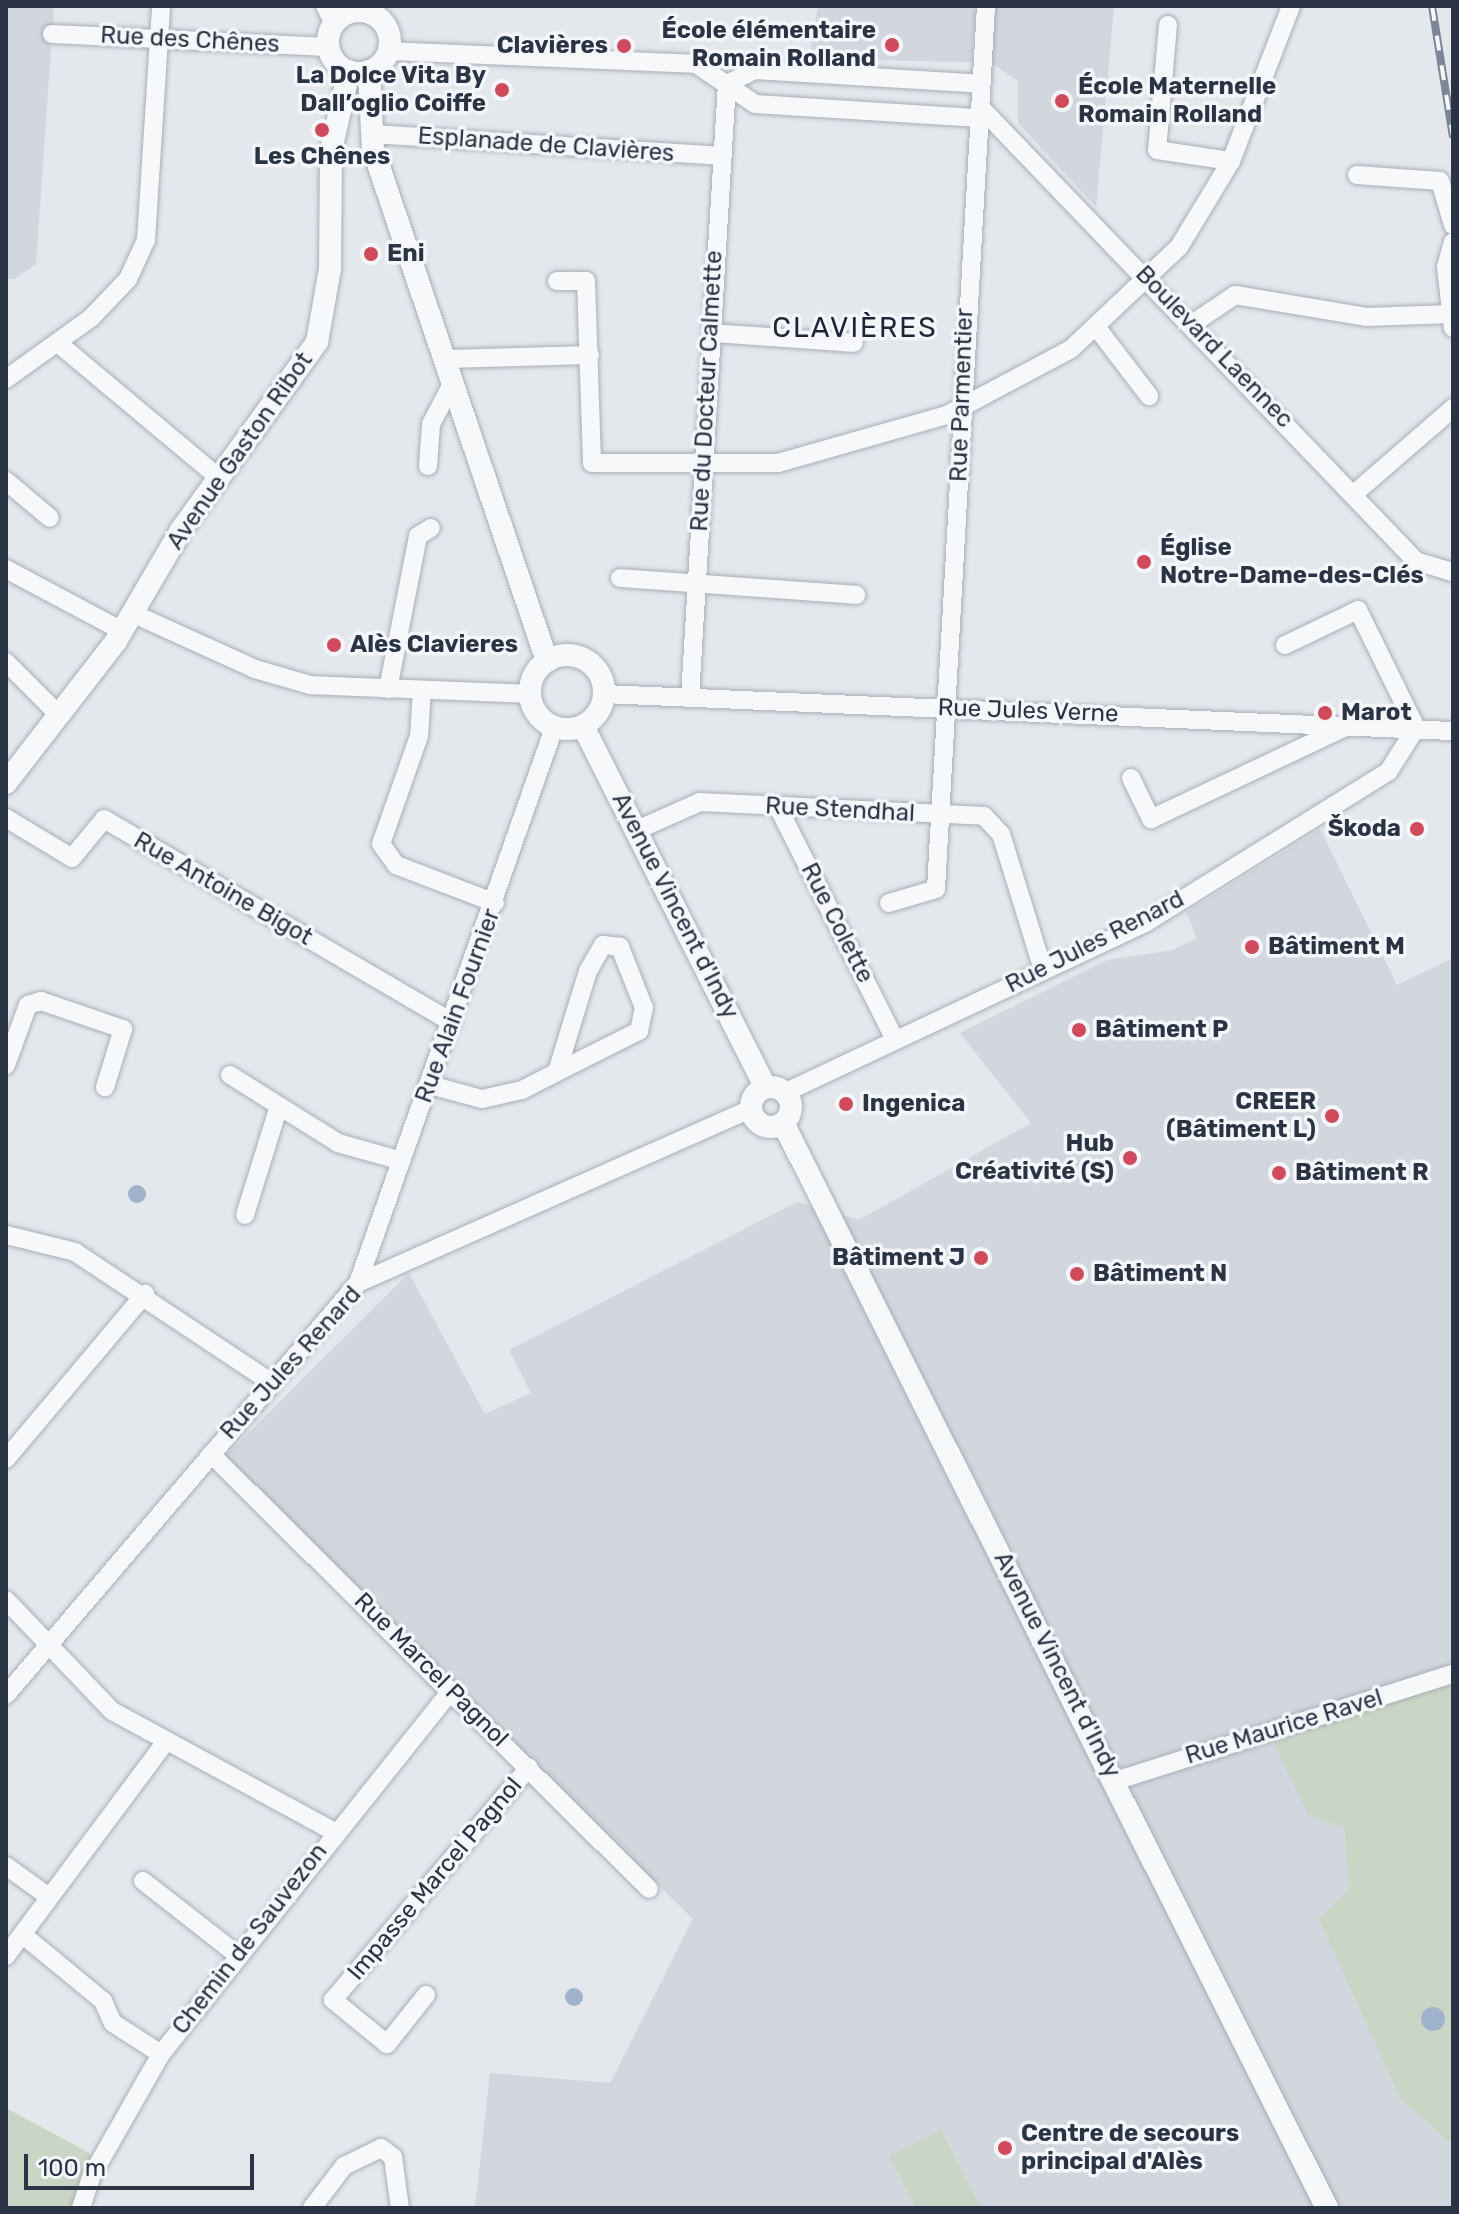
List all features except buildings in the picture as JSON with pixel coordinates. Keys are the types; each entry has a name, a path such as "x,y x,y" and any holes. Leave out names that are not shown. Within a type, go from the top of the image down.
{"street":[{"path":"6,379 59,344 128,279 146,240 161,6"},
{"name":"Rue Parmentier","path":"947,707 986,6"},
{"path":"573,465 778,463 964,409 1097,328 1179,247 1231,161 1291,6"},
{"path":"388,51 387,31 371,10 330,15 328,47 359,71 373,134 446,359 450,388 553,658"},
{"path":"1168,25 1157,150 1231,161"},
{"name":"Rue des Chênes","path":"52,34 328,47"},
{"path":"359,71 388,51 696,64 755,104 980,112"},
{"path":"727,84 755,70 981,84"},
{"name":"Avenue Gaston Ribot","path":"6,783 128,623 218,477 300,372 324,320 331,150 359,71"},
{"name":"Rue du Docteur Calmette","path":"690,697 712,333 719,156 727,84"},
{"name":"Boulevard Laennec","path":"980,112 1148,277 1416,561 1453,572"},
{"name":"Esplanade de Clavières","path":"373,134 719,156"},
{"path":"1357,175 1428,175 1440,181 1453,225"},
{"path":"1192,324 1235,295 1366,317 1452,321 1446,267 1453,242"},
{"path":"557,281 586,281 592,463"},
{"path":"1097,328 1149,396"},
{"path":"712,333 854,343"},
{"path":"59,344 218,477"},
{"path":"446,359 590,355"},
{"path":"446,359 466,391 553,658"},
{"path":"6,361 34,361"},
{"path":"428,466 431,424 450,388"},
{"path":"1355,493 1453,408"},
{"path":"6,481 50,518"},
{"path":"388,689 418,536 431,528"},
{"path":"6,569 128,623 279,678 388,689 530,694"},
{"path":"620,578 856,595"},
{"path":"1285,645 1358,610 1416,728"},
{"path":"530,694 553,658"},
{"path":"530,694 537,714 554,728 583,726 604,694 595,669 553,658"},
{"path":"6,662 59,715"},
{"path":"422,690 419,736 381,844 396,865 495,903"},
{"name":"Rue Jules Verne","path":"604,694 1453,731"},
{"name":"Rue Stendhal","path":"637,830 700,802 939,816 947,707"},
{"path":"1131,778 1151,819 1349,725"},
{"name":"Avenue Vincent d'Indy","path":"583,726 775,1090"},
{"name":"Rue Alain Fournier","path":"358,1283 495,903 554,728"},
{"name":"Rue Jules Renard","path":"775,1090 895,1040 1145,923 1388,772 1416,728"},
{"name":"Rue Colette","path":"778,807 895,1040"},
{"path":"889,903 936,889 939,816 984,816 1001,834 1043,970"},
{"name":"Rue Antoine Bigot","path":"6,818 72,858 104,819 452,1022"},
{"path":"430,1085 482,1099 557,1072 639,1031 644,1008 620,947 603,945 588,971 557,1072"},
{"path":"6,1065 28,1005 41,1001 123,1029 105,1087"},
{"path":"230,1075 338,1143 402,1161"},
{"path":"775,1090 792,1108 783,1123 760,1123 751,1109 775,1090"},
{"path":"245,1215 279,1106"},
{"name":"Rue Jules Renard","path":"6,1695 47,1642 358,1283 751,1109"},
{"name":"Avenue Vincent d'Indy","path":"783,1123 1327,2208"},
{"path":"6,1235 75,1252 145,1294 272,1383"},
{"path":"6,1459 145,1294"},
{"name":"Rue Marcel Pagnol","path":"211,1454 649,1889"},
{"path":"6,1600 112,1711 333,1831"},
{"name":"Rue Maurice Ravel","path":"1115,1781 1453,1674"},
{"name":"Chemin de Sauvezon","path":"81,2208 98,2162 161,2054 333,1831 452,1690"},
{"path":"6,1956 23,1935 45,1894 166,1741"},
{"name":"Impasse Marcel Pagnol","path":"426,1995 387,2044 333,2000 529,1767"},
{"path":"6,1866 45,1894"},
{"path":"143,1881 239,1956"},
{"path":"23,1935 103,2001 113,2023 161,2054"},
{"path":"312,2208 344,2166 381,2148 393,2157 400,2208"}],"shaded area":[{"path":"6,6 54,6 36,264 14,279 6,279"},
{"name":"École élémentaire Romain Rolland","path":"818,6 975,6 972,62 809,59"},
{"name":"École Maternelle Romain Rolland","path":"995,6 1114,6 1096,207 1018,123 1018,81 992,63"},
{"path":"1320,829 1397,985 1453,958 1453,1674 1344,1827 1349,1890 1401,2100 1453,2145 1453,2208 475,2208 490,2073 610,2083 693,1919 223,1458 409,1273 485,1414 531,1393 509,1350 797,1202 859,1220 1031,1123 960,1033 1107,960 1173,950 1197,938 1186,912"}],"green space":[{"path":"1453,1674 1453,2145 1401,2100 1319,1919 1349,1890 1344,1827 1309,1816 1268,1732"},
{"path":"6,2108 91,2154 73,2208 6,2208"},
{"path":"941,2130 981,2208 916,2208 889,2156"}],"water":[{"path":"137,1185 146,1194 137,1203 128,1194"},
{"path":"574,1988 583,1997 574,2006 565,1997"},
{"path":"1433,2007 1442,2010 1445,2019 1442,2028 1433,2031 1424,2028 1421,2019 1424,2010"}],"railway":[{"path":"1432,6 1453,137"}],"place":[{"name":"École élémentaire Romain Rolland","path":"892,45"},
{"name":"Clavières","path":"624,46"},
{"name":"La Dolce Vita By Dall’oglio Coiffe","path":"502,90"},
{"name":"École Maternelle Romain Rolland","path":"1062,101"},
{"name":"Les Chênes","path":"322,130"},
{"name":"Eni","path":"371,254"},
{"name":"Église Notre-Dame-des-Clés","path":"1144,562"},
{"name":"Alès Clavieres","path":"334,645"},
{"name":"Marot","path":"1325,713"},
{"name":"Škoda","path":"1417,829"},
{"name":"Bâtiment M","path":"1252,947"},
{"name":"Bâtiment P","path":"1079,1030"},
{"name":"Ingenica","path":"846,1104"},
{"name":"CREER (Bâtiment L)","path":"1332,1116"},
{"name":"Hub Créativité (S)","path":"1130,1158"},
{"name":"Bâtiment R","path":"1279,1173"},
{"name":"Bâtiment J","path":"981,1258"},
{"name":"Bâtiment N","path":"1077,1274"},
{"name":"Centre de secours principal d'Alès","path":"1005,2148"}],"district":[{"name":"CLAVIÈRES","path":"855,328"}]}
